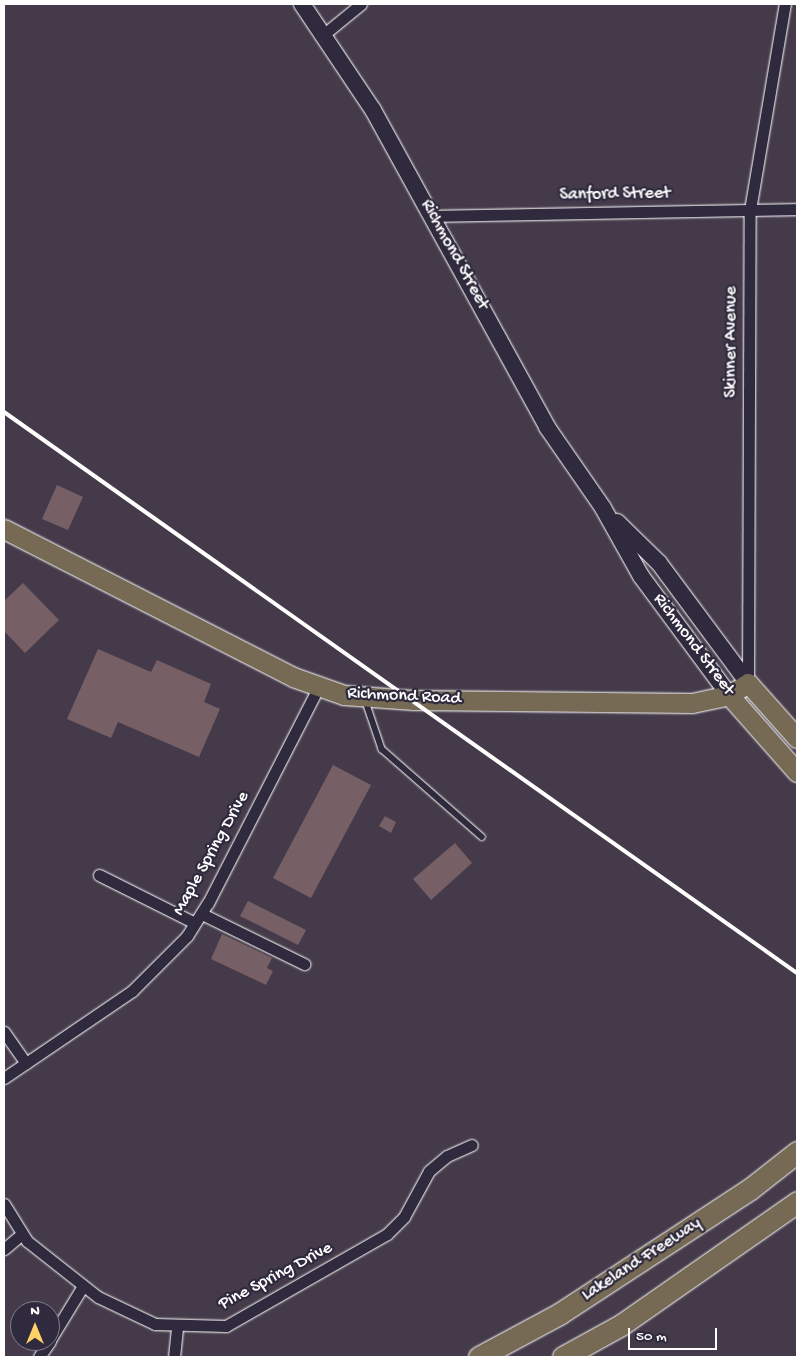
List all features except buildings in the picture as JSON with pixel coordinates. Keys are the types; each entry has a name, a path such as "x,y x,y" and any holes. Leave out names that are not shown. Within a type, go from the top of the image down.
{"highway":[{"name":"Lakeland Freeway","path":"479,1357 567,1308 750,1189 797,1152"},
{"path":"563,1357 621,1325 797,1202"}],"main road":[{"name":"Richmond Street","path":"302,4 373,110 434,216 548,427 603,508 641,576 729,695 797,772"},
{"name":"Richmond Street","path":"603,508 658,563 748,683 797,738"},
{"name":"Richmond Road","path":"4,529 318,688 365,699 692,703 729,695 748,683"}],"street":[{"path":"323,35 361,4"},
{"name":"Skinner Avenue","path":"748,683 750,210 784,4"},
{"name":"Sanford Street","path":"434,216 797,210"},
{"name":"Maple Spring Drive","path":"4,1078 151,975 199,918 318,688"},
{"path":"99,876 304,964"},
{"path":"4,1032 26,1063"},
{"name":"Pine Spring Drive","path":"4,1204 22,1234 84,1286 132,1316 177,1328 236,1322 388,1234 404,1217 421,1182 436,1164 472,1144"},
{"path":"4,1249 22,1234"},
{"path":"60,1325 84,1286"},
{"path":"174,1357 177,1328"}],"lane":[{"path":"365,699 382,749 482,838"}],"railway":[{"path":"4,412 797,973"}]}
